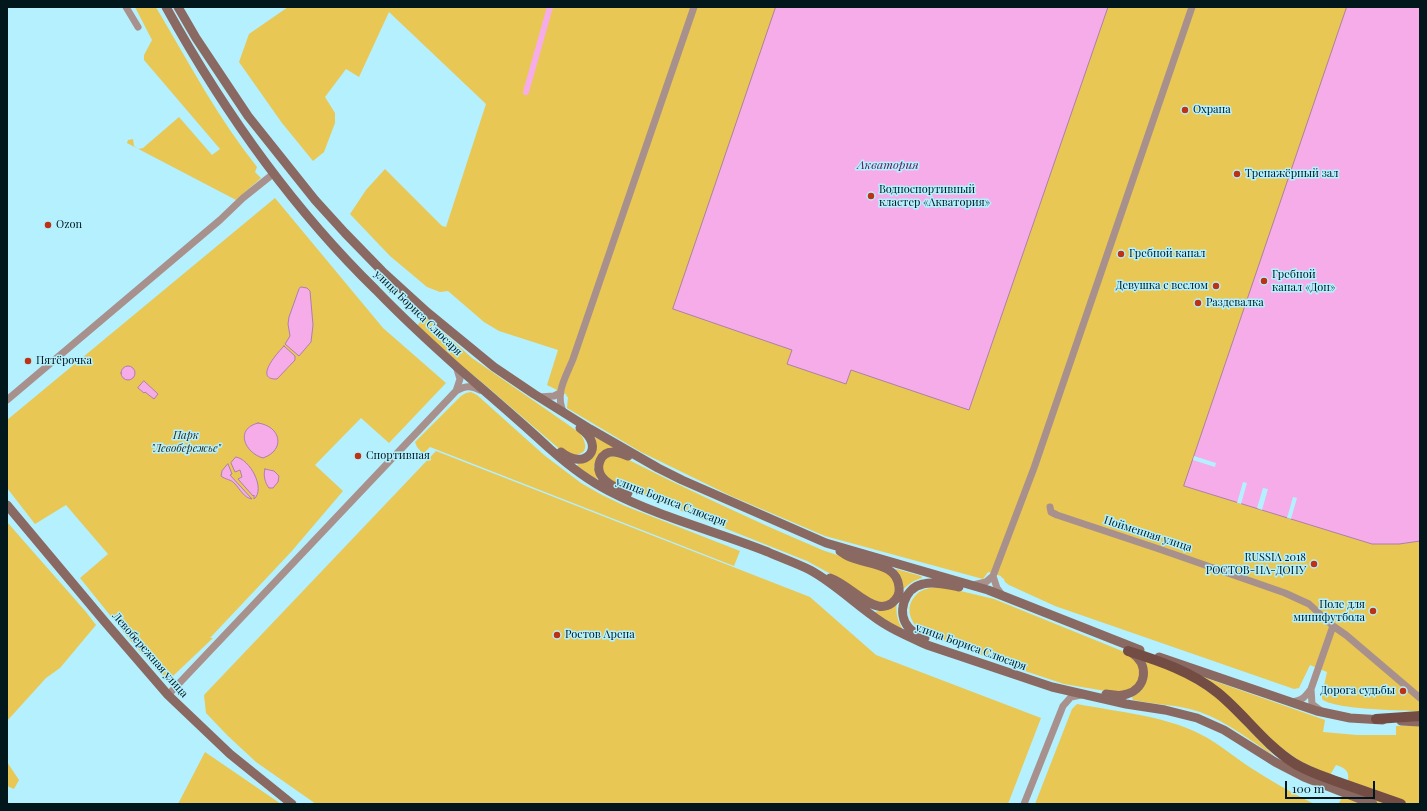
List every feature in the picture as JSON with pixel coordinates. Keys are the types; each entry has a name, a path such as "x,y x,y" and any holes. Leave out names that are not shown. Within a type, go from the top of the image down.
{"main road":[{"name":"улица Бориса Слюсаря","path":"166,7 189,48 237,124 273,174 338,251 374,289 456,366 565,462 591,480 609,491 652,510 755,547 809,569 896,630 927,645 1011,674 1079,694 1165,710 1208,722 1224,730 1291,771 1330,784 1374,804"},
{"name":"улица Бориса Слюсаря","path":"178,7 196,38 248,116 315,200 377,265 427,312 494,367 595,432 682,480 826,543 988,590 1094,633 1287,702 1325,713 1350,718 1420,722"},
{"path":"534,434 539,434 570,458 581,460 590,456 593,446 589,436 561,416 558,412 561,411"},
{"path":"652,510 651,505 648,502 605,481 601,476 598,467 601,458 605,454 612,451 623,454 652,468 658,468"},
{"name":"Левобережная улица","path":"7,505 168,695 230,754 292,804"},
{"path":"809,569 837,581 868,602 877,606 884,607 895,601 900,590 898,580 892,571 884,567 851,558 826,543"},
{"path":"970,659 969,655 928,639 916,633 909,627 904,620 903,605 905,597 910,591 923,584 944,584 984,594 988,590"},
{"path":"1094,633 1099,640 1193,675 1218,694 1269,744 1284,756 1330,784 1401,804"},
{"path":"1079,694 1079,689 1117,696 1126,695 1137,689 1144,678 1143,666 1141,660 1128,651"},
{"path":"1376,719 1420,716"}],"street":[{"path":"126,7 138,27"},
{"path":"561,411 560,393 694,7"},
{"path":"972,585 986,582 993,576 1034,468 1192,7"},
{"path":"7,400 273,174"},
{"path":"456,366 460,379 456,391"},
{"path":"168,695 456,391 467,386 473,386 489,394"},
{"path":"539,397 554,396 560,393"},
{"name":"Пойменная улица","path":"1050,507 1051,512 1057,515 1281,592 1309,604 1333,626 1346,635 1420,698"},
{"path":"993,576 997,588 1004,596"},
{"path":"1287,702 1301,700 1311,688 1333,626"},
{"path":"1311,688 1312,704 1317,709 1325,713"},
{"path":"1024,804 1062,706 1071,697 1079,694"}],"green space":[{"path":"135,7 155,7 157,9 192,70 229,129 257,167 255,172 261,178 236,200 138,149 143,148 179,117 212,155 220,149 144,60 144,55 152,40"},
{"path":"288,7 1420,7 1420,711 1368,709 1328,702 1322,699 1327,672 1310,665 1299,688 1294,689 1055,606 1009,585 1001,576 988,572 983,579 825,536 731,496 641,452 567,408 567,395 547,385 558,350 499,331 484,322 448,291 440,292 427,287 390,256 350,214 366,190 385,169 442,226 446,227 486,104 389,12 359,77 346,69 325,97 335,113 335,123 324,152 313,161 282,123 239,62 249,34"},
{"path":"133,139 134,146 137,148 127,143 128,140"},
{"name":"Парк \"Левобережье\"","path":"275,198 383,328 446,383 389,443 361,418 315,465 343,491 291,552 210,638 213,638 173,676 161,675 130,640 80,578 108,554 66,505 35,524 7,488 7,420"},
{"path":"425,316 472,358 580,433 585,445 584,450 577,455 563,452 453,359 417,326"},
{"path":"471,392 477,395 544,455 581,483 625,506 740,551 734,566 430,447 423,454 415,442 461,396"},
{"path":"594,437 613,446 613,448 595,462 594,467 598,478 596,479 577,466 596,444"},
{"name":"Ростов Арена","path":"436,451 810,597 876,655 1041,718 1008,804 316,804 256,762 228,736 206,713 204,695"},
{"path":"621,456 719,504 820,549 886,572 893,577 897,592 888,602 872,602 840,579 807,561 629,490 608,480 601,469 606,457"},
{"path":"7,522 96,625 60,668 46,678 7,721"},
{"path":"896,569 921,576 922,578 910,584 900,593"},
{"path":"937,587 948,588 994,599 1127,653 1139,663 1141,678 1133,690 1117,693 1064,684 925,634 920,631 913,622 910,616 910,605 919,592"},
{"path":"897,599 897,614 902,628 901,629 875,613 886,608"},
{"path":"1143,660 1180,674 1206,690 1222,702 1274,756 1229,726 1200,712 1183,707 1133,700 1132,697 1142,690"},
{"path":"1203,677 1325,720 1323,732 1357,735 1396,735 1396,726 1420,726 1420,804 1338,804 1348,779 1347,772 1345,770 1336,765 1330,775 1300,761 1280,747"},
{"path":"1077,704 1155,718 1171,722 1200,734 1266,778 1314,804 1035,804 1072,709"},
{"path":"205,752 281,804 178,804"},
{"path":"7,762 19,780 14,789 7,786"}],"water":[{"name":"Акватория","path":"776,7 1108,7 969,410 851,370 846,384 787,364 792,350 673,309"},
{"name":"Гребной канал «Дон»","path":"1347,7 1420,7 1420,541 1399,544 1372,544 1184,486"},
{"path":"301,287 307,288 310,291 313,325 311,342 299,356 285,344 290,336 288,324 289,317"},
{"path":"284,346 295,356 295,360 277,379 270,378 267,375 269,365"},
{"path":"125,366 131,366 135,370 135,376 131,380 125,380 121,376 121,370"},
{"path":"144,381 158,394 154,399 138,388"},
{"path":"258,423 266,425 272,429 276,433 278,439 278,444 275,450 263,458 251,451 247,446 244,435 246,430"},
{"path":"236,457 246,463 255,475 258,488 254,499 254,495 253,496 238,479 242,477 240,470 235,472 231,463"},
{"path":"228,464 232,474 230,475 252,499 244,495 233,482 221,476 222,471"},
{"path":"265,469 274,471 279,476 278,482 273,488 269,488 266,484 264,476"}],"pier":[{"path":"1194,456 1216,463 1215,467 1193,460"},
{"path":"1243,482 1247,483 1241,504 1237,503"},
{"path":"1263,488 1268,489 1262,510 1257,508"},
{"path":"1293,497 1297,498 1291,519 1287,518"}],"waterway":[{"path":"526,92 550,7"}],"place":[{"name":"Охрана","path":"1185,110"},
{"name":"Тренажёрный зал","path":"1237,174"},
{"name":"Водноспортивный кластер «Акватория»","path":"871,196"},
{"name":"Ozon","path":"48,225"},
{"name":"Гребной канал","path":"1121,254"},
{"name":"Гребной канал «Дон»","path":"1264,281"},
{"name":"Девушка с веслом","path":"1216,286"},
{"name":"Раздевалка","path":"1198,303"},
{"name":"Пятёрочка","path":"28,361"},
{"name":"Спортивная","path":"358,456"},
{"name":"RUSSIA 2018 РОСТОВ-НА-ДОНУ","path":"1314,564"},
{"name":"Поле для минифутбола","path":"1373,611"},
{"name":"Ростов Арена","path":"557,635"},
{"name":"Дорога судьбы","path":"1403,691"}]}
